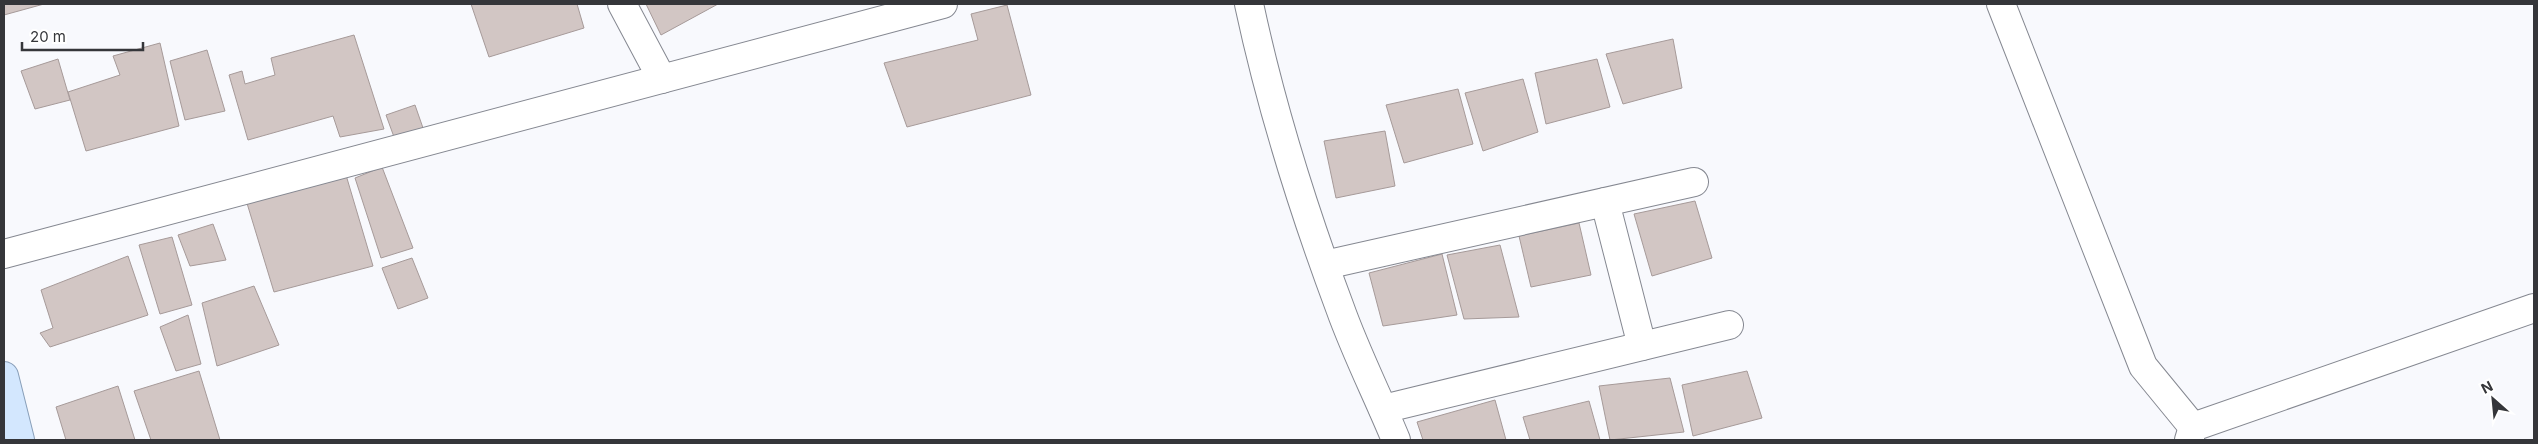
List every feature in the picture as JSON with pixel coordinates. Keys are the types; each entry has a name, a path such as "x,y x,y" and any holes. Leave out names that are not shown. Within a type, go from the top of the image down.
{"main road":[{"path":"4,376 20,440"}],"street":[{"path":"622,4 662,78"},
{"path":"4,254 943,4"},
{"path":"1249,4 1261,61 1325,265 1340,309 1396,440"},
{"path":"2001,4 2143,366 2191,434 2534,308"},
{"path":"1325,265 1694,182"},
{"path":"1605,202 1642,346"},
{"path":"1383,409 1729,325"}],"building":[{"path":"4,4 44,4 4,15"},
{"path":"471,4 577,4 584,28 489,57"},
{"path":"646,4 718,4 661,35"},
{"path":"1007,5 1031,95 907,127 884,63 978,40 971,14"},
{"path":"354,35 384,129 340,137 333,116 248,140 229,75 242,71 245,84 275,75 271,58"},
{"path":"1673,39 1682,88 1623,104 1606,54"},
{"path":"160,43 179,126 86,151 68,92 120,75 113,56"},
{"path":"207,50 225,111 185,120 170,61"},
{"path":"58,59 70,100 35,109 21,71"},
{"path":"1597,59 1610,107 1546,124 1535,73"},
{"path":"1523,79 1538,132 1483,151 1465,93"},
{"path":"1458,89 1473,144 1404,163 1386,105"},
{"path":"415,105 423,128 394,137 386,115"},
{"path":"1385,131 1395,186 1336,198 1324,141"},
{"path":"382,167 413,248 381,258 355,178"},
{"path":"346,175 373,266 274,292 246,200"},
{"path":"1695,201 1712,258 1652,276 1634,214"},
{"path":"1579,223 1591,275 1531,287 1519,236"},
{"path":"213,224 226,260 190,266 178,235"},
{"path":"172,237 192,305 160,314 139,245"},
{"path":"1500,245 1519,317 1464,319 1447,255"},
{"path":"1442,254 1457,315 1383,326 1369,273"},
{"path":"128,256 148,315 50,347 40,333 53,328 41,290"},
{"path":"412,258 428,298 398,309 382,268"},
{"path":"254,286 279,345 217,366 202,303"},
{"path":"188,315 201,364 176,371 160,327"},
{"path":"199,371 220,440 151,440 134,391"},
{"path":"1747,371 1762,418 1693,436 1682,385"},
{"path":"1670,378 1684,432 1610,440 1599,386"},
{"path":"118,386 135,440 66,440 56,407"},
{"path":"1495,400 1506,440 1423,440 1417,422"},
{"path":"1589,401 1600,440 1530,440 1523,417"}]}
